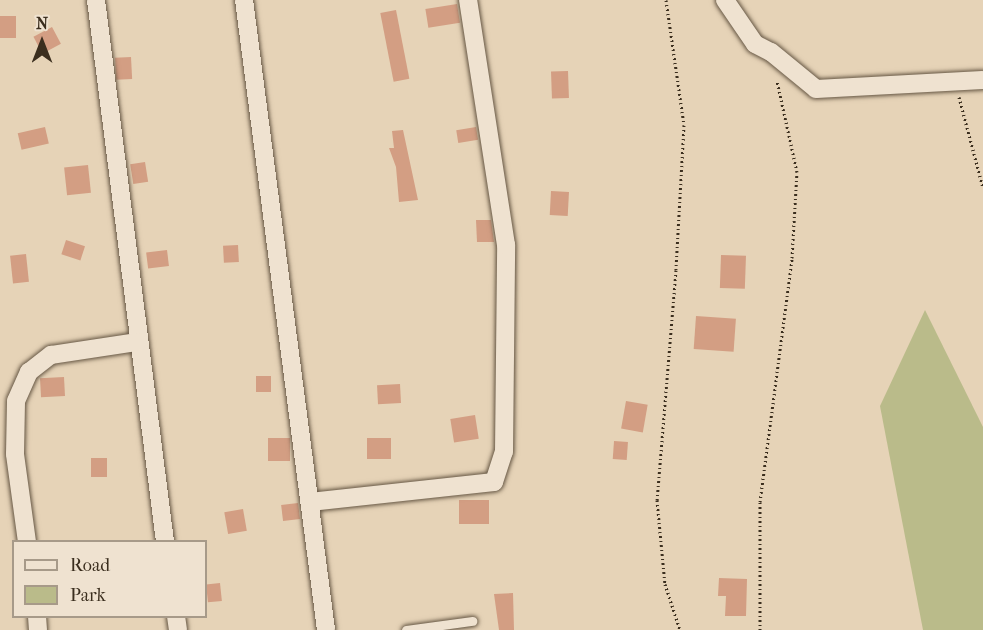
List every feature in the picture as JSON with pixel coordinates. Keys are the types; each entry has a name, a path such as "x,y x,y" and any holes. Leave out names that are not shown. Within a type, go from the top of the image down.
{"street":[{"path":"96,0 137,342 165,540"},
{"path":"244,0 326,630"},
{"path":"310,502 495,482 504,453 506,245 468,0"},
{"path":"725,0 755,44 771,52 816,89 983,80"},
{"path":"27,540 15,454 16,401 29,372 51,355 137,342"}],"lane":[{"path":"406,630 472,621"}],"path":[{"path":"666,0 684,124 676,270 657,500 664,584 680,630"},
{"path":"760,630 760,502 792,258 796,172 771,52"},
{"path":"954,81 983,188"}],"green space":[{"path":"925,310 983,427 983,630 923,630 880,406"}],"building":[{"path":"457,4 460,23 428,28 425,9"},
{"path":"396,10 409,79 394,82 380,13"},
{"path":"0,16 16,16 16,38 0,38"},
{"path":"52,27 61,44 42,54 33,37"},
{"path":"131,57 132,79 116,80 115,58"},
{"path":"568,71 569,98 552,99 551,72"},
{"path":"45,127 49,144 22,150 18,133"},
{"path":"476,127 478,140 458,143 456,130"},
{"path":"403,130 418,200 399,202 396,167 389,148 394,148 392,131"},
{"path":"145,162 148,182 133,184 130,164"},
{"path":"88,165 91,193 67,195 64,168"},
{"path":"551,191 569,192 568,216 550,215"},
{"path":"476,220 491,220 494,242 477,242"},
{"path":"66,240 85,246 80,260 61,254"},
{"path":"238,245 239,262 224,263 223,246"},
{"path":"167,250 169,266 148,268 146,253"},
{"path":"26,254 29,282 13,284 10,256"},
{"path":"721,255 746,256 745,289 720,288"},
{"path":"696,316 736,319 734,352 694,349"},
{"path":"256,376 271,376 271,392 256,392"},
{"path":"64,377 65,396 41,397 40,378"},
{"path":"400,384 401,403 378,404 377,385"},
{"path":"626,401 648,405 643,432 621,429"},
{"path":"475,415 479,439 454,443 450,419"},
{"path":"268,438 290,438 290,461 268,461"},
{"path":"367,438 391,438 391,459 367,459"},
{"path":"614,441 628,442 627,460 613,459"},
{"path":"91,458 107,458 107,477 91,477"},
{"path":"459,500 489,500 489,524 459,524"},
{"path":"298,503 300,519 283,521 281,505"},
{"path":"243,509 247,531 228,534 224,512"},
{"path":"719,578 747,579 746,616 725,616 726,596 718,596"},
{"path":"220,583 222,601 208,602 207,584"},
{"path":"513,593 514,630 499,630 494,594"}]}
